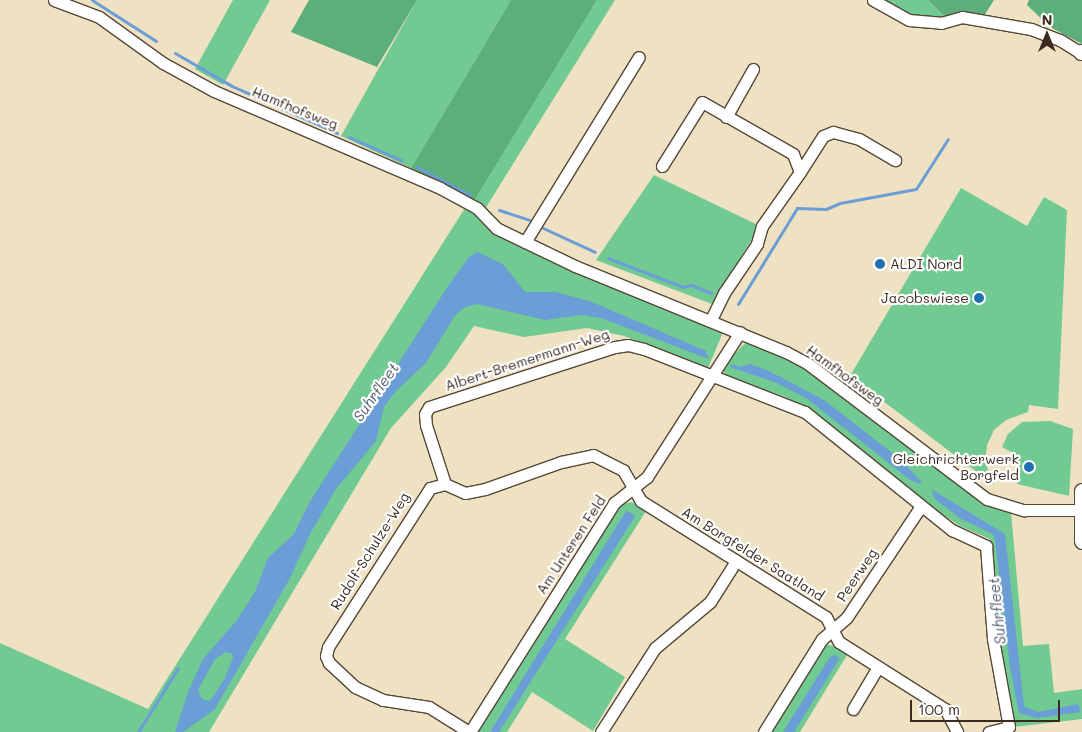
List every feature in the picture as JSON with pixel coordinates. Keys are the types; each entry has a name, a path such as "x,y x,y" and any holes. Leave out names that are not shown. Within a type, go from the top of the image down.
{"main road":[{"path":"1082,491 1082,541"}],"street":[{"name":"Hamfhofsweg","path":"54,0 99,17 163,63 214,91 440,188 477,208 496,228 525,242 575,266 740,332 807,363 987,499 1024,510 1082,510"},
{"path":"873,0 909,20 941,23 962,17 1004,22 1053,37 1082,52"},
{"path":"525,242 639,58"},
{"path":"726,117 753,69"},
{"path":"662,166 702,102 793,154 800,172"},
{"path":"711,320 724,293 757,244 762,226 823,136 833,132 859,138 895,160"},
{"name":"Am Unteren Feld","path":"469,732 614,503 633,486 647,477 740,332"},
{"name":"Albert-Bremermann-Weg","path":"445,484 426,425 425,414 429,407 628,345 711,376"},
{"path":"711,376 805,412 952,530 986,546 993,639 1009,727 990,732"},
{"path":"445,484 465,493 485,490 561,462 593,455 623,470 633,486"},
{"name":"Rudolf-Schulze-Weg","path":"445,484 430,488 424,494 331,641 326,656 340,676 355,687 383,700 429,707 469,732"},
{"name":"Am Borgfelder Saatland","path":"633,486 641,500 826,617 839,642 945,709 957,732"},
{"name":"Peerweg","path":"764,732 822,639 847,617 919,509 919,504"},
{"path":"601,732 655,648 710,602 736,561"},
{"path":"854,709 878,667"}],"green space":[{"path":"233,0 270,0 223,85 195,69"},
{"path":"309,0 417,0 377,67 291,32"},
{"path":"417,0 511,0 411,168 341,136"},
{"path":"511,0 597,0 474,201 411,168"},
{"path":"597,0 615,0 485,209 474,201"},
{"path":"885,0 928,0 944,16 934,18 914,16"},
{"path":"928,0 994,0 984,16 960,13 944,16"},
{"path":"1029,0 1082,0 1082,44 1050,27 1027,5"},
{"path":"654,175 760,226 712,304 596,260"},
{"name":"Jacobswiese","path":"961,188 1027,226 1044,197 1067,210 1058,409 1029,405 1028,412 1006,420 994,430 987,445 985,462 994,485 850,376"},
{"path":"465,208 479,214 488,229 522,247 723,332 708,368 624,336 587,328 524,337 474,326 446,367 391,428 209,732 0,732 0,643 148,709"},
{"path":"745,343 783,355 807,369 968,492 1011,512 1023,646 1049,644 1054,693 1082,689 1082,719 1013,727 997,627 990,539 960,526 930,506 826,423 786,397 725,376 724,371 730,359"},
{"path":"1050,421 1073,429 1069,496 1017,484 1015,454 1002,447 1008,434 1022,422"},
{"path":"632,502 646,511 565,639 625,677 593,731 532,692 507,732 475,732 618,505"},
{"path":"824,644 833,646 847,655 800,732 768,732"}],"water":[{"path":"477,252 503,264 525,292 556,292 592,302 706,351 709,359 601,318 582,315 545,320 477,304 466,307 456,314 426,363 395,392 384,407 376,441 336,489 311,532 290,578 215,709 183,732 175,732 188,692 203,659 237,620 255,592 268,558 294,534 309,503 448,286 469,257","holes":["226,652 232,654 233,658 224,680 210,701 202,699 198,690 215,659"]},
{"path":"731,364 741,367 750,364 769,371 824,400 900,459 922,482 920,484 909,479 806,398 777,383 730,367"},
{"path":"931,489 1005,534 1024,706 1038,712 1078,704 1081,712 1037,718 1019,713 1010,667 995,539 993,534 961,519 935,499"},
{"path":"626,511 635,515 634,518 499,732 490,732"},
{"path":"835,655 839,658 838,661 794,732 783,732 830,657"}],"waterway":[{"path":"92,0 156,41"},
{"path":"175,53 232,86 337,133"},
{"path":"349,137 401,160"},
{"path":"738,304 797,208 826,209 840,203 916,189 948,139"},
{"path":"417,167 470,195"},
{"path":"499,210 529,220"},
{"path":"543,228 595,252"},
{"path":"608,258 683,287 691,285 711,293"},
{"path":"138,732 178,668"}],"place":[{"name":"ALDI Nord","path":"880,264"},
{"name":"Jacobswiese","path":"979,298"},
{"name":"Gleichrichterwerk Borgfeld","path":"1029,467"}],"water label":[{"name":"Suhrfleet","path":"376,392"},
{"name":"Suhrfleet","path":"997,611"}]}
